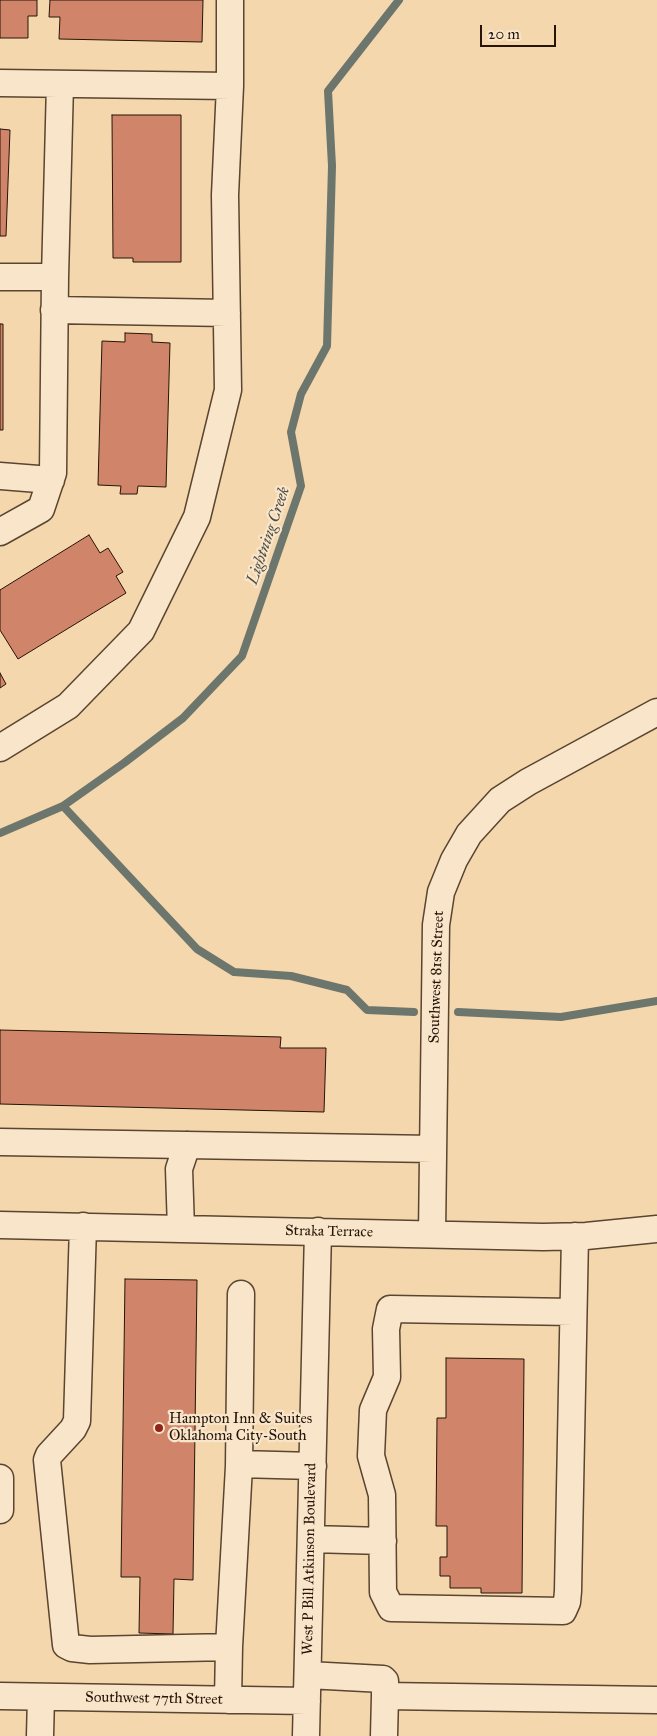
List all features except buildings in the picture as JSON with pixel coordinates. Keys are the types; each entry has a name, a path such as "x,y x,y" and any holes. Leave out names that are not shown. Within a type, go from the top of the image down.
{"street":[{"path":"0,748 68,706 141,632 197,517 228,390 225,195 230,86 230,0"},
{"path":"0,83 230,86"},
{"path":"0,532 41,509 53,473 54,310 60,84"},
{"path":"0,277 55,277"},
{"path":"54,310 227,314"},
{"path":"0,476 51,480"},
{"name":"Southwest 81st Street","path":"432,1234 436,925 441,892 454,860 477,824 500,800 528,782 657,712"},
{"path":"0,1142 433,1149"},
{"path":"181,1229 179,1169 187,1145"},
{"name":"Straka Terrace","path":"0,1225 575,1236 657,1229"},
{"path":"83,1226 76,1421 73,1428 49,1455 47,1460 66,1645 72,1648 90,1650 229,1647"},
{"name":"West P Bill Atkinson Boulevard","path":"306,1736 318,1231"},
{"path":"573,1312 390,1309 386,1329 387,1377 373,1410 370,1456 382,1495 383,1592 391,1608 563,1612 567,1602 568,1590 575,1236"},
{"path":"228,1700 239,1464 241,1294"},
{"path":"239,1464 312,1466"},
{"path":"0,1478 0,1510"},
{"path":"311,1539 383,1541"},
{"path":"308,1675 383,1678 385,1681 384,1736"},
{"name":"Southwest 77th Street","path":"0,1696 307,1701"},
{"path":"385,1696 657,1700"},
{"path":"40,1736 41,1697"}],"waterway":[{"name":"Lightning Creek","path":"0,833 63,806 124,763 183,718 242,656 301,486 291,432 301,394 327,346 332,166 328,91 399,0"},
{"path":"63,806 197,949 234,972 291,976 347,990 367,1010 414,1012"},
{"path":"458,1012 561,1017 657,1001"}],"place":[{"name":"Hampton Inn & Suites Oklahoma City-South","path":"159,1428"}]}
